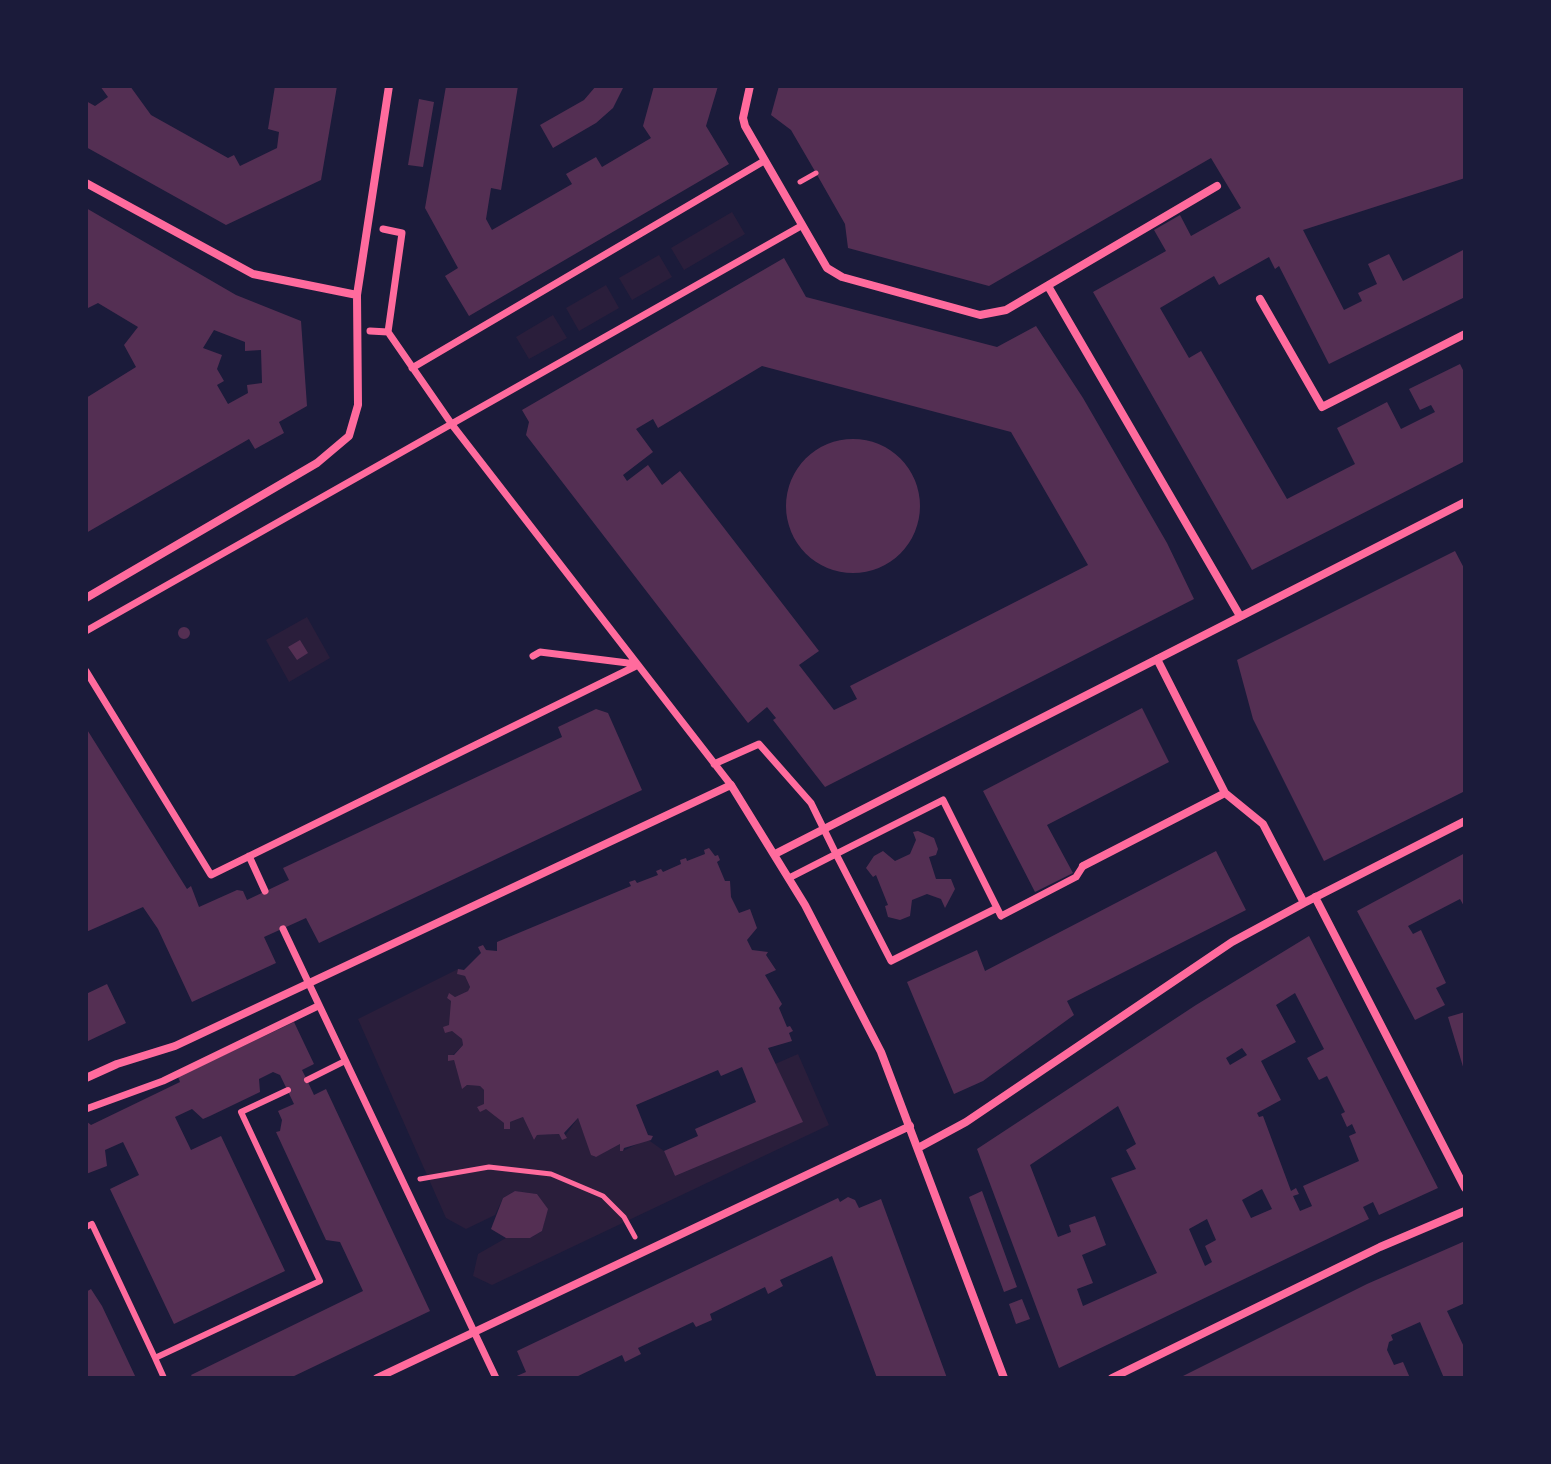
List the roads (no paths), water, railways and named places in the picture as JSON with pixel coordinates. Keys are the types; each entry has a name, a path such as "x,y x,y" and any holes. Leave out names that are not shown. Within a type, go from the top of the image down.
{"street":[{"path":"86,598 306,470 346,440 357,412 357,295 389,86"},
{"path":"750,86 743,118 822,262 833,272 980,315 997,315 1217,186"},
{"path":"412,368 764,161"},
{"path":"86,183 253,274 357,295"},
{"path":"86,631 453,426 801,226"},
{"path":"383,229 402,233 388,332 453,426 731,785 789,878 876,1042 1004,1378"},
{"path":"1048,286 1240,616"},
{"path":"1260,299 1322,407 1465,334"},
{"path":"370,331 388,332"},
{"path":"775,854 1464,505"},
{"path":"533,656 540,652 638,665"},
{"path":"1157,659 1225,793 1231,801 1263,824 1304,903"},
{"path":"86,671 211,875 638,665"},
{"path":"714,764 759,744 811,803 891,961 997,908"},
{"path":"86,1078 117,1064 162,1052 731,785"},
{"path":"789,878 943,800 1001,916 1076,877 1083,866 1225,793"},
{"path":"918,1148 966,1122 1232,942 1465,821"},
{"path":"249,856 265,891"},
{"path":"1315,897 1465,1188"},
{"path":"283,929 496,1378"},
{"path":"86,1109 163,1081 318,1006"},
{"path":"377,1378 910,1126"},
{"path":"1112,1378 1380,1247 1465,1211"}],"lane":[{"path":"307,1080 345,1061"},
{"path":"155,1358 320,1281 241,1112 288,1090"},
{"path":"86,1227 92,1224 164,1378"}]}
